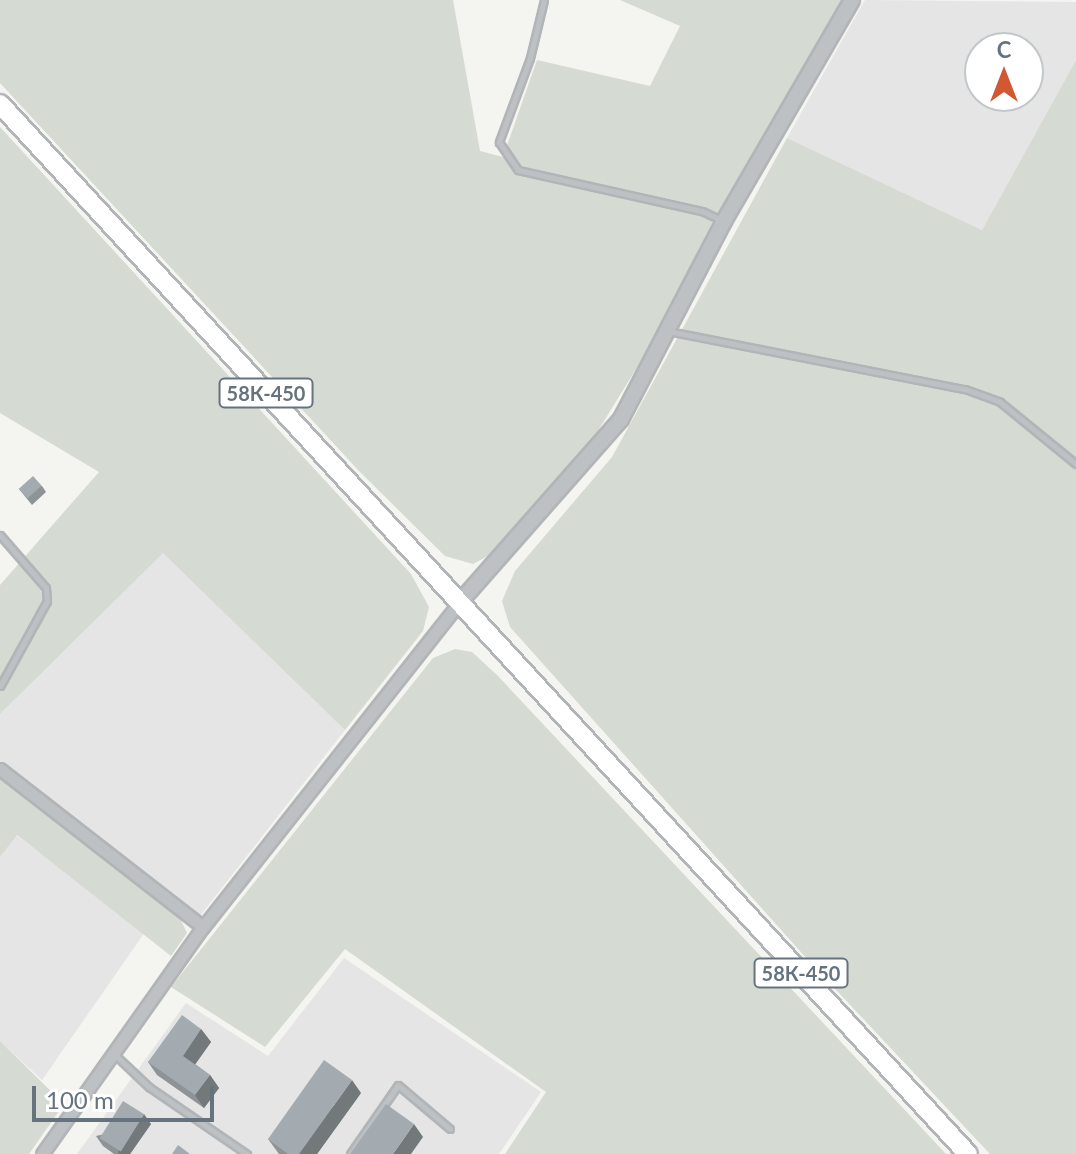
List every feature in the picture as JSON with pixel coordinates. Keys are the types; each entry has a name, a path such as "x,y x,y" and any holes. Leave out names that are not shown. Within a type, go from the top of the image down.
{"highway":[{"name":"58К-450","path":"0,104 968,1154"}],"street":[{"path":"42,1154 203,927 459,603 602,446 724,221 852,0"},
{"path":"0,769 203,927"}],"lane":[{"path":"544,0 530,58 499,142 518,170 702,211 724,221"},
{"path":"667,331 965,389 1000,402 1076,464"},
{"path":"0,535 46,588 47,601 0,686"},
{"path":"113,1052 149,1087 247,1154"},
{"path":"350,1154 398,1085 450,1129"}],"shaded area":[{"path":"0,0 453,0 480,151 503,157 537,60 650,86 680,26 620,0 842,0 712,223 644,356 588,447 497,551 473,564 445,556 360,472 0,83"},
{"path":"865,0 1076,2 1076,60 982,230 787,138"},
{"path":"1076,60 1076,1154 990,1154 808,960 510,627 502,601 515,571 612,457 787,138 982,230"},
{"path":"0,127 411,574 429,607 423,631 345,730 163,553 0,714 0,585 99,472 0,413"},
{"path":"163,552 345,730 200,916 0,765 0,714"},
{"path":"455,649 472,652 497,675 946,1154 505,1154 546,1092 345,949 265,1047 171,987 433,658"},
{"path":"0,779 177,912 187,933 171,956 17,835 0,857"},
{"path":"16,835 145,932 42,1080 0,1041 0,857"},
{"path":"344,958 541,1092 499,1154 77,1154 186,1003 268,1056"},
{"path":"0,1041 64,1104 29,1154 0,1154"}],"building":[{"path":"33,476 42,486 28,498 19,489"},
{"path":"182,1015 201,1029 183,1056 210,1075 195,1095 148,1062"},
{"path":"324,1060 352,1080 299,1154 288,1154 268,1139"},
{"path":"123,1101 144,1114 121,1152 100,1138"},
{"path":"386,1104 414,1124 393,1154 350,1154"},
{"path":"178,1145 190,1154 172,1154"}]}
